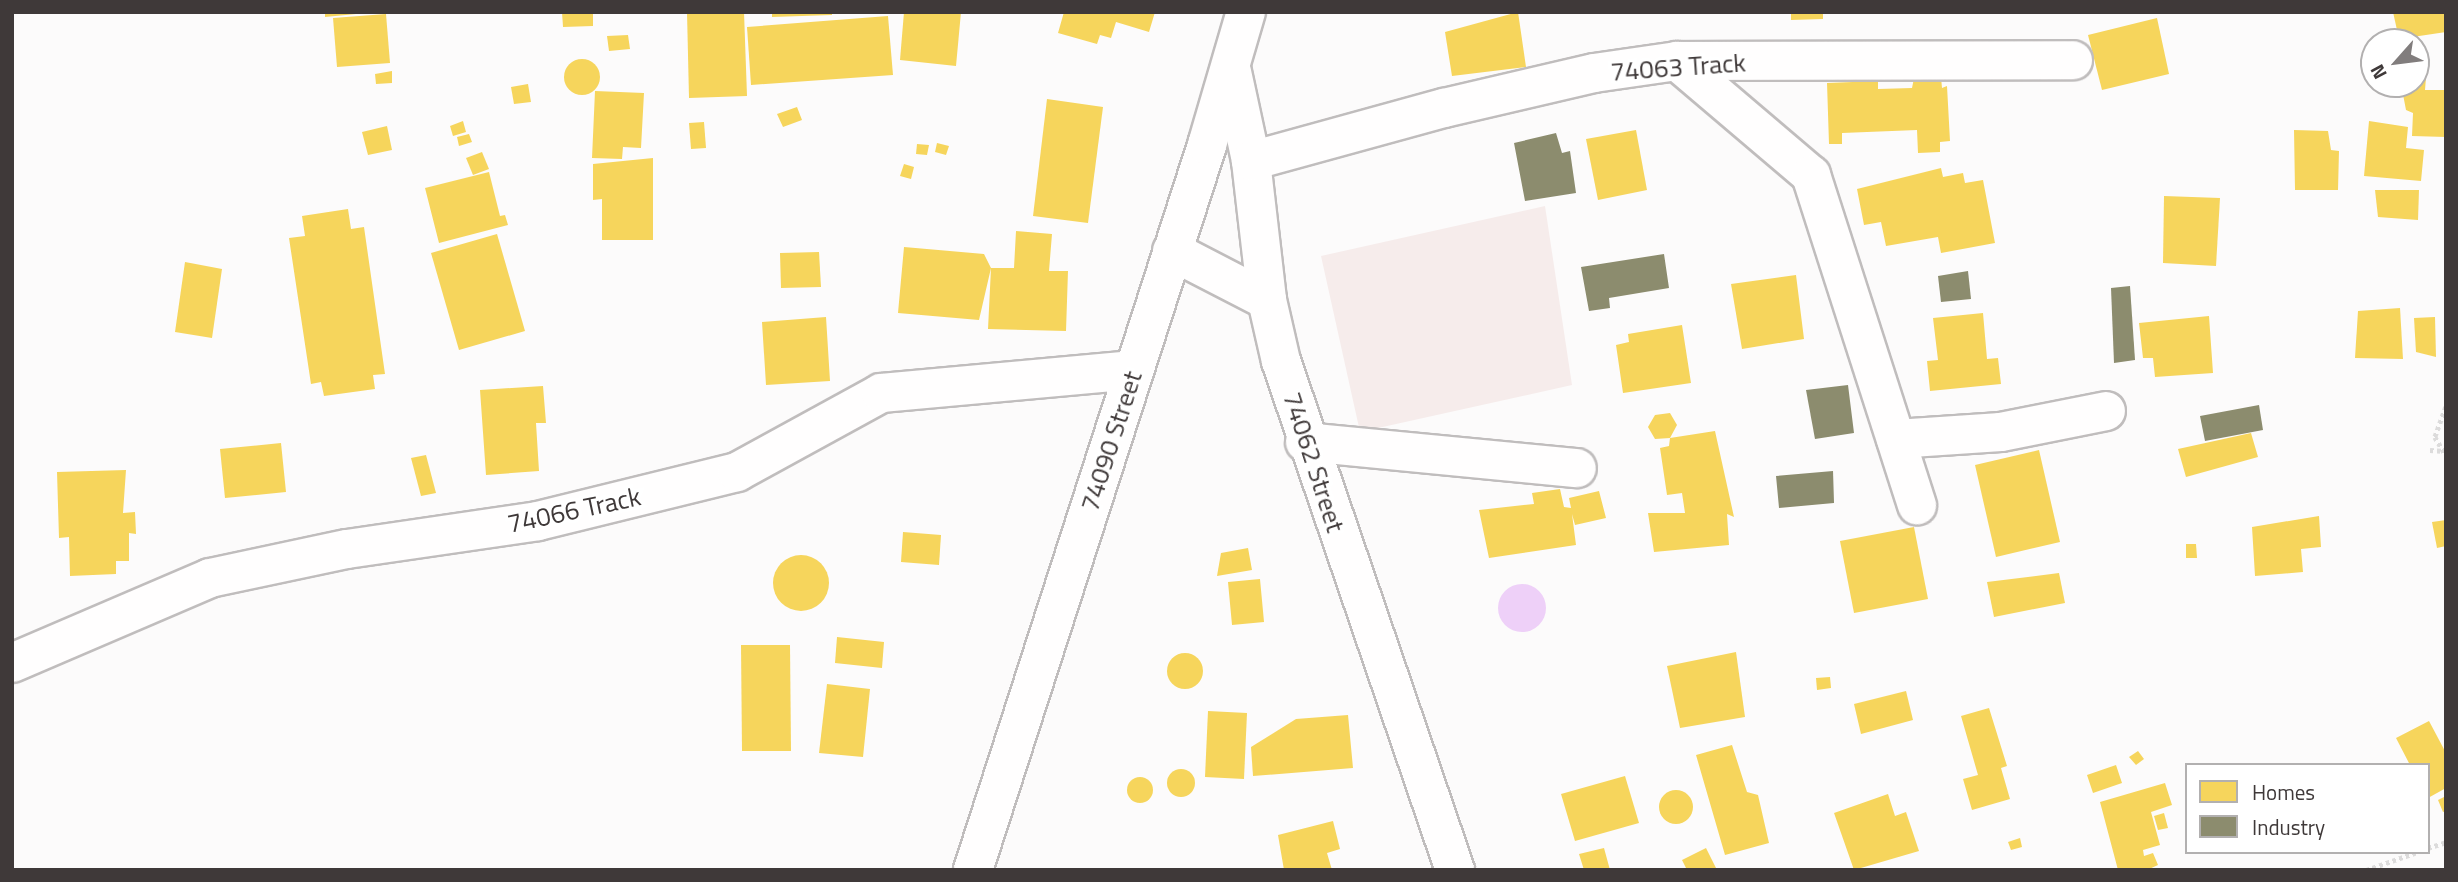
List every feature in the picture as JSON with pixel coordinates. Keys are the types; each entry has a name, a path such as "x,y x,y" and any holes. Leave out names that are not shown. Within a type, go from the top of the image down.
{"street":[{"name":"74062 Street","path":"1242,27 1232,72 1251,161 1267,300 1305,442 1455,870"},
{"name":"74090 Street","path":"972,870 1242,27"},
{"name":"74063 Track","path":"1251,161 1444,108 1594,74 1677,61 2073,60"},
{"path":"1677,61 1811,175 1917,505"},
{"path":"1172,251 1267,300"},
{"name":"74066 Track","path":"12,663 210,578 347,549 538,521 737,472 881,393 1133,370"},
{"path":"1896,439 2001,432 2106,411"},
{"path":"1305,442 1577,468"}],"path":[{"path":"2445,452 2435,437 2446,407"},
{"path":"2430,450 2445,452"},
{"path":"2365,870 2411,854"}],"shaded area":[{"path":"1545,206 1572,385 1360,432 1321,256"},
{"path":"1522,584 1539,591 1546,608 1539,625 1522,632 1505,625 1498,608 1505,591"}],"building: Homes":[{"path":"325,12 356,12 356,14 325,17"},
{"path":"562,12 593,12 593,26 563,27"},
{"path":"687,12 744,12 747,96 689,98"},
{"path":"772,12 832,12 832,15 772,17"},
{"path":"904,12 961,12 956,66 900,60"},
{"path":"1064,12 1155,12 1149,32 1116,22 1111,38 1100,35 1097,44 1058,33"},
{"path":"1518,12 1526,67 1452,76 1445,32"},
{"path":"1791,12 1823,12 1823,19 1791,20"},
{"path":"2393,12 2446,12 2446,32 2430,34 2430,28 2397,28"},
{"path":"386,14 390,63 337,67 333,18"},
{"path":"888,16 893,75 751,85 747,27"},
{"path":"2157,18 2169,74 2102,90 2088,35"},
{"path":"628,35 630,49 609,51 607,36"},
{"path":"582,59 595,64 600,77 595,90 582,95 569,90 564,77 569,64"},
{"path":"392,71 392,83 376,84 375,74"},
{"path":"1941,77 1942,88 1947,86 1950,141 1940,142 1940,152 1918,153 1917,130 1842,133 1842,144 1829,144 1827,83 1878,81 1878,89 1912,88 1914,78"},
{"path":"528,84 531,102 514,104 511,87"},
{"path":"2430,90 2446,90 2446,137 2412,136 2413,113 2406,110 2404,98 2430,98"},
{"path":"595,91 644,93 641,148 623,147 622,159 592,158"},
{"path":"1047,99 1103,107 1088,223 1033,216"},
{"path":"797,107 802,120 783,127 777,114"},
{"path":"463,121 466,132 453,136 450,126"},
{"path":"2369,121 2408,127 2406,148 2424,150 2421,181 2364,176"},
{"path":"704,122 706,148 691,149 689,123"},
{"path":"387,126 392,150 368,155 362,132"},
{"path":"1636,130 1647,190 1598,200 1586,139"},
{"path":"2294,130 2328,131 2331,150 2339,151 2338,190 2295,190"},
{"path":"469,134 472,142 459,146 457,137"},
{"path":"937,143 949,146 946,155 935,152"},
{"path":"917,144 929,145 927,155 916,154"},
{"path":"482,152 489,169 473,175 466,158"},
{"path":"653,158 653,240 602,240 602,199 593,200 593,164"},
{"path":"904,164 914,167 911,179 900,176"},
{"path":"1941,168 1943,177 1963,173 1965,183 1983,180 1995,243 1941,253 1938,237 1886,246 1881,222 1864,225 1857,189"},
{"path":"489,172 500,216 505,215 508,225 439,243 425,188"},
{"path":"2375,190 2419,190 2418,220 2378,217"},
{"path":"2164,196 2220,198 2216,266 2163,263"},
{"path":"348,209 351,229 364,227 385,374 373,375 375,389 324,396 321,382 311,384 289,238 305,236 302,216"},
{"path":"1016,231 1052,234 1049,271 1068,271 1066,331 988,329 991,268 1014,268"},
{"path":"497,234 525,331 459,350 431,253"},
{"path":"904,247 984,254 991,268 979,320 898,313"},
{"path":"819,252 821,287 781,288 780,253"},
{"path":"185,262 222,269 212,338 175,332"},
{"path":"1796,275 1804,339 1742,349 1731,284"},
{"path":"2400,308 2403,359 2355,358 2358,311"},
{"path":"1983,313 1987,359 1998,358 2001,384 1930,391 1927,361 1938,360 1933,318"},
{"path":"2209,316 2213,373 2155,377 2153,358 2143,358 2139,323"},
{"path":"826,317 830,381 766,385 762,322"},
{"path":"2435,317 2436,357 2416,352 2414,318"},
{"path":"1682,325 1691,383 1623,393 1616,345 1629,342 1628,334"},
{"path":"543,386 546,423 536,423 539,471 486,475 480,390"},
{"path":"1670,413 1677,425 1670,438 1655,439 1648,427 1655,415"},
{"path":"1715,431 1734,517 1727,514 1729,545 1654,552 1648,513 1685,513 1682,493 1667,495 1660,448 1669,446 1670,438"},
{"path":"2251,433 2258,457 2186,477 2178,449"},
{"path":"281,443 286,492 225,498 220,449"},
{"path":"2039,450 2060,542 1996,557 1975,465"},
{"path":"426,455 436,493 421,496 411,458"},
{"path":"126,470 123,513 135,512 136,534 129,533 129,561 116,561 116,574 70,576 69,537 59,538 57,472"},
{"path":"1560,489 1564,507 1571,508 1569,498 1599,491 1606,518 1575,525 1572,514 1576,545 1489,558 1479,510 1534,504 1532,493"},
{"path":"2319,516 2321,547 2301,549 2303,572 2255,576 2252,527"},
{"path":"2446,520 2446,546 2437,548 2432,522"},
{"path":"1914,527 1928,599 1854,613 1840,541"},
{"path":"903,532 941,535 939,565 901,562"},
{"path":"2186,544 2196,544 2197,558 2186,558"},
{"path":"1248,548 1252,570 1217,576 1221,553"},
{"path":"801,555 812,557 821,563 827,572 827,594 821,603 812,609 801,611 790,609 781,603 775,594 773,583 775,572 781,563 790,557"},
{"path":"2059,573 2065,603 1994,617 1987,582"},
{"path":"1260,579 1264,622 1232,625 1228,582"},
{"path":"837,637 884,642 882,668 835,663"},
{"path":"741,645 790,645 791,751 742,751"},
{"path":"1736,652 1745,717 1680,728 1667,666"},
{"path":"1185,653 1197,659 1203,671 1197,683 1185,689 1173,683 1167,671 1173,659"},
{"path":"1830,677 1831,688 1817,690 1816,678"},
{"path":"827,684 870,689 863,757 819,753"},
{"path":"1906,691 1913,720 1861,734 1854,704"},
{"path":"1989,708 2007,766 2001,768 2010,799 1972,810 1963,779 1978,775 1961,716"},
{"path":"1208,711 1247,713 1244,779 1205,777"},
{"path":"1348,715 1353,768 1253,776 1251,747 1296,719"},
{"path":"2429,721 2446,753 2446,788 2430,797 2430,763 2409,763 2396,738"},
{"path":"1732,745 1747,792 1758,795 1769,843 1725,855 1696,755"},
{"path":"2138,751 2144,759 2136,765 2129,757"},
{"path":"2116,765 2122,783 2093,793 2087,775"},
{"path":"1181,769 1191,773 1195,783 1191,793 1181,797 1171,793 1167,783 1171,773"},
{"path":"1625,776 1639,823 1575,841 1561,794"},
{"path":"1140,777 1149,781 1153,790 1149,799 1140,803 1131,799 1127,790 1131,781"},
{"path":"2165,783 2172,805 2151,812 2160,845 2143,850 2144,856 2153,853 2158,865 2147,870 2118,870 2100,802"},
{"path":"1676,790 1688,795 1693,807 1688,819 1676,824 1664,819 1659,807 1664,795"},
{"path":"1888,794 1895,816 1906,812 1919,851 1854,870 1834,813"},
{"path":"2446,796 2446,811 2443,812 2438,800"},
{"path":"2164,813 2168,828 2158,830 2154,816"},
{"path":"1333,821 1340,849 1327,853 1332,870 1284,870 1278,835"},
{"path":"2020,838 2022,847 2011,850 2008,842"},
{"path":"1604,848 1610,870 1584,870 1579,854"},
{"path":"1706,848 1717,870 1687,870 1682,860"}],"building: Industry":[{"path":"1556,133 1562,153 1570,151 1576,193 1525,201 1514,143"},
{"path":"1664,254 1669,288 1609,298 1610,308 1589,311 1581,267"},
{"path":"1968,271 1971,299 1941,302 1938,276"},
{"path":"2130,286 2135,360 2114,363 2111,288"},
{"path":"1848,385 1854,433 1815,439 1806,390"},
{"path":"2259,405 2263,430 2205,441 2200,416"},
{"path":"1833,471 1834,503 1779,508 1776,476"}]}
